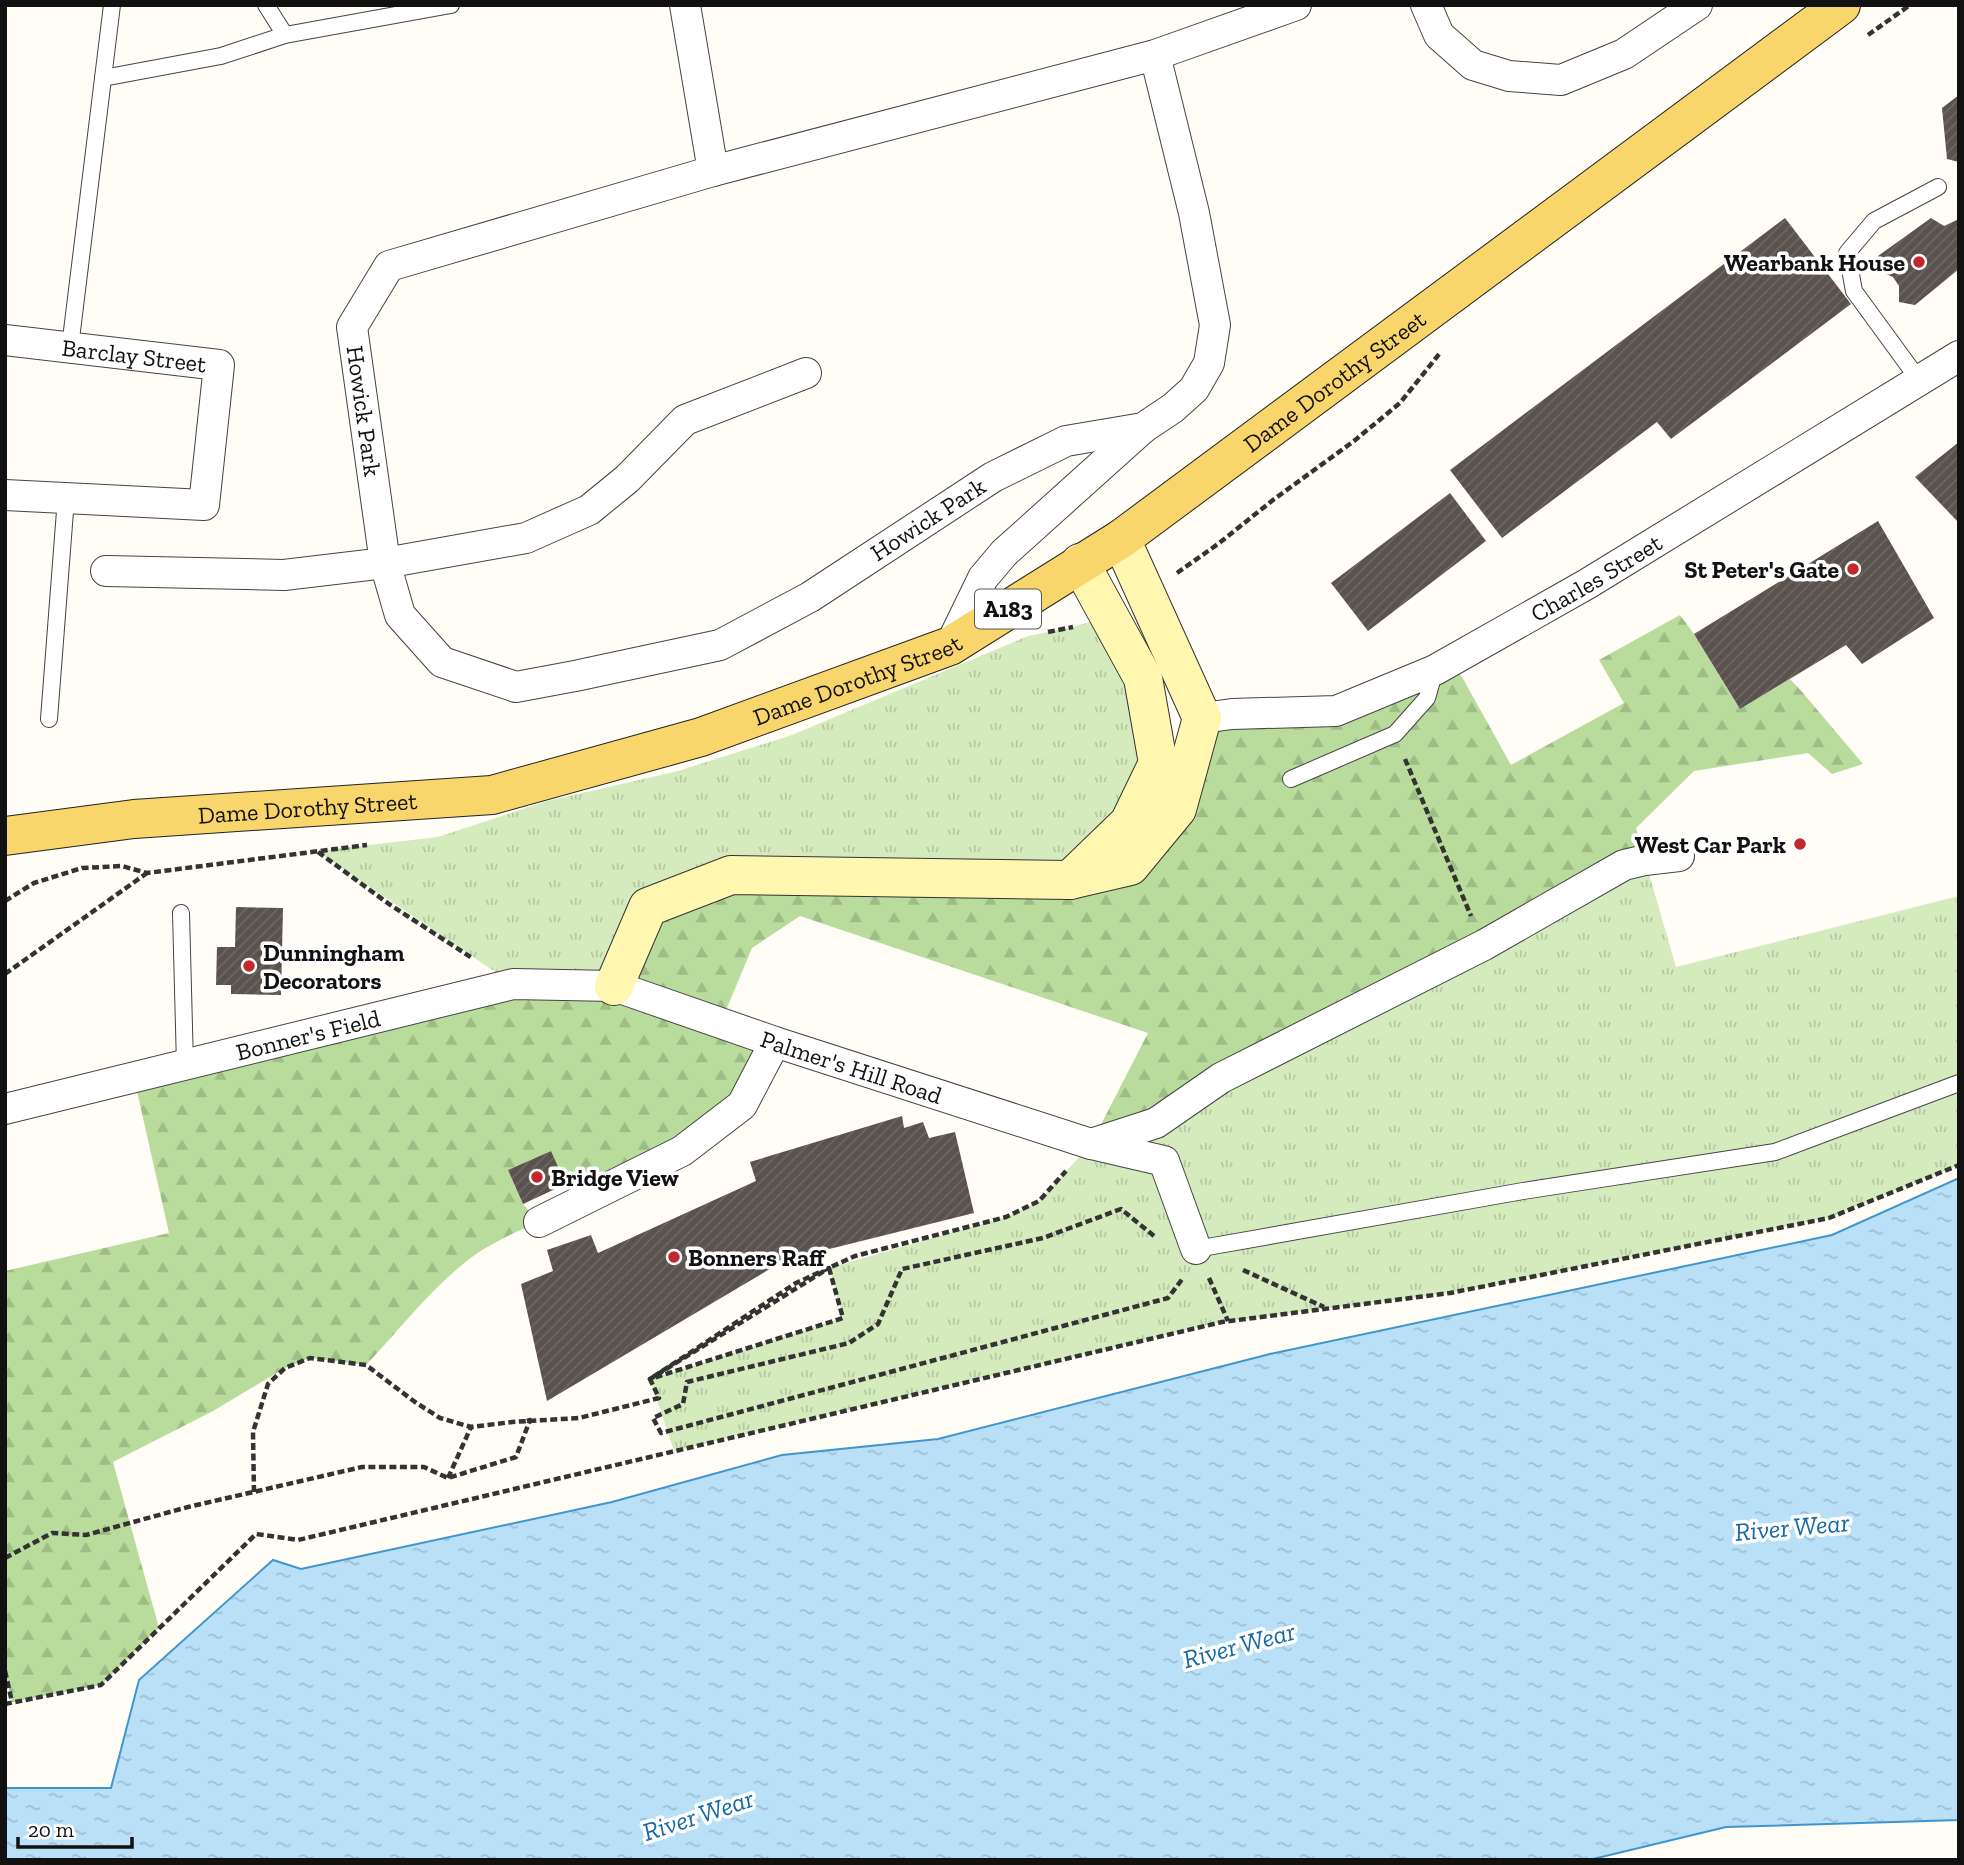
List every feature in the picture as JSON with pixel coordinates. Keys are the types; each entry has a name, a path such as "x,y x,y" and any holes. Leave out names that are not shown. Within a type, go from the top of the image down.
{"main road":[{"name":"Dame Dorothy Street","path":"9,838 134,819 492,795 701,737 950,646 1121,539 1840,5"}],"street":[{"path":"685,5 713,171"},
{"name":"Howick Park","path":"1155,55 1194,213 1215,325 1209,363 1194,389 1173,408 1143,428 1066,441 993,477 810,597 720,645 516,687 442,662 400,615 385,563 352,327 389,266 713,171 1155,55 1296,5"},
{"path":"1426,5 1439,35 1473,65 1509,76 1561,80 1624,54 1697,5"},
{"name":"Barclay Street","path":"5,340 219,365 204,505 5,495"},
{"name":"Charles Street","path":"1202,718 1232,714 1336,711 1434,670 1587,584 1959,356"},
{"path":"106,571 284,576 385,563 526,538 589,510 627,479 685,420 806,373"},
{"path":"950,646 983,578 1004,553 1143,428"},
{"path":"614,986 648,907 731,875 1070,880 1130,866 1177,809 1202,718 1121,539"},
{"path":"1070,880 1129,822 1158,763 1143,678 1080,564"},
{"path":"1091,1144 1156,1123 1222,1078 1484,945 1624,865 1679,856"},
{"name":"Bonner's Field","path":"5,1109 513,984 614,986"},
{"name":"Palmer's Hill Road","path":"614,986 775,1042 1091,1144 1164,1161 1196,1249"},
{"path":"539,1222 682,1151 742,1105 775,1042"}],"lane":[{"path":"70,348 112,5"},
{"path":"266,5 285,35"},
{"path":"103,78 221,56 285,35 451,5"},
{"path":"1919,380 1854,291 1847,253 1874,221 1938,187"},
{"path":"49,719 66,498"},
{"path":"1291,779 1395,734 1427,698 1434,670"},
{"path":"181,913 185,1065"},
{"path":"1196,1249 1523,1191 1775,1152 1959,1083"}],"path":[{"path":"1866,37 1910,5"},
{"name":"Dame Dorothy Street","path":"1191,564 1391,410 1441,352"},
{"path":"1395,734 1484,945"},
{"path":"317,851 389,904 513,984"},
{"path":"5,901 34,883 82,868 122,866 147,873 5,974"},
{"path":"650,1379 796,1283 855,1256 1006,1216 1039,1201 1091,1144"},
{"path":"5,1704 101,1685 256,1534 298,1539 1228,1321 1450,1293 1829,1218 1959,1165"},
{"path":"1196,1249 1182,1281 1168,1298 661,1433 653,1418 683,1404 687,1382 849,1343 878,1324 902,1269 1043,1238 1121,1209 1160,1242 1196,1249 1326,1308"},
{"path":"1196,1249 1228,1321"},
{"path":"650,1379 843,1318 829,1268"},
{"path":"254,1492 253,1432 268,1384 285,1368 310,1358 366,1365 440,1418 471,1427 579,1418 659,1398 650,1379"},
{"path":"5,1558 52,1533 86,1535 188,1507 362,1467 424,1467 448,1478 516,1457 530,1420"},
{"path":"448,1478 471,1427"},
{"path":"5,1671 12,1702"}],"green space":[{"path":"1680,615 1740,709 1790,679 1863,764 1832,774 1808,753 1694,771 1636,828 1645,860 1091,1144 1148,1033 800,916 752,948 721,1022 775,1042 742,1105 682,1151 566,1184 551,1151 508,1170 523,1204 539,1222 488,1247 457,1269 366,1365 310,1358 285,1368 213,1411 113,1462 159,1628 101,1685 12,1702 5,1671 5,1271 169,1233 134,1078 513,984 614,986 648,907 731,875 1070,880 1202,718 1336,711 1450,661 1462,677 1511,765 1624,703 1599,660"},
{"path":"1109,616 1158,763 1070,880 731,875 614,986 513,984 317,851 438,837 547,801 678,771 792,735 1028,636"},
{"path":"1645,860 1676,967 1959,896 1959,1165 1829,1218 1450,1293 1222,1322 674,1451 650,1379 843,1318 829,1268 1006,1217 1039,1201 1091,1144"}],"water":[{"name":"River Wear","path":"1959,1178 1959,1820 1726,1827 1589,1860 5,1860 5,1788 111,1788 139,1680 273,1560 301,1569 612,1502 782,1455 938,1439 1270,1354 1832,1235"}],"building":[{"path":"1959,95 1959,162 1947,159 1942,108"},
{"path":"1785,218 1851,304 1671,439 1657,422 1502,538 1450,470"},
{"name":"Wearbank House","path":"1931,218 1944,226 1959,219 1959,269 1915,305 1899,302 1899,286 1893,277 1879,271 1878,256"},
{"path":"1959,442 1959,523 1915,477"},
{"path":"1450,493 1486,541 1368,631 1331,583"},
{"name":"St Peter's Gate","path":"1878,521 1934,618 1862,664 1846,645 1740,709 1694,634"},
{"name":"Dunningham Decorators","path":"236,907 283,908 281,995 231,994 231,985 216,985 217,947 235,947"},
{"name":"Bonners Raff","path":"902,1116 904,1128 923,1122 929,1138 955,1132 974,1213 785,1260 547,1401 521,1284 553,1271 547,1250 591,1235 598,1253 756,1181 750,1162"},
{"name":"Bridge View","path":"551,1151 566,1184 523,1204 508,1170"}],"place":[{"name":"Wearbank House","path":"1919,262"},
{"name":"St Peter's Gate","path":"1853,569"},
{"name":"West Car Park","path":"1800,844"},
{"name":"Dunningham Decorators","path":"249,966"},
{"name":"Bridge View","path":"537,1177"},
{"name":"Bonners Raff","path":"674,1257"}]}
